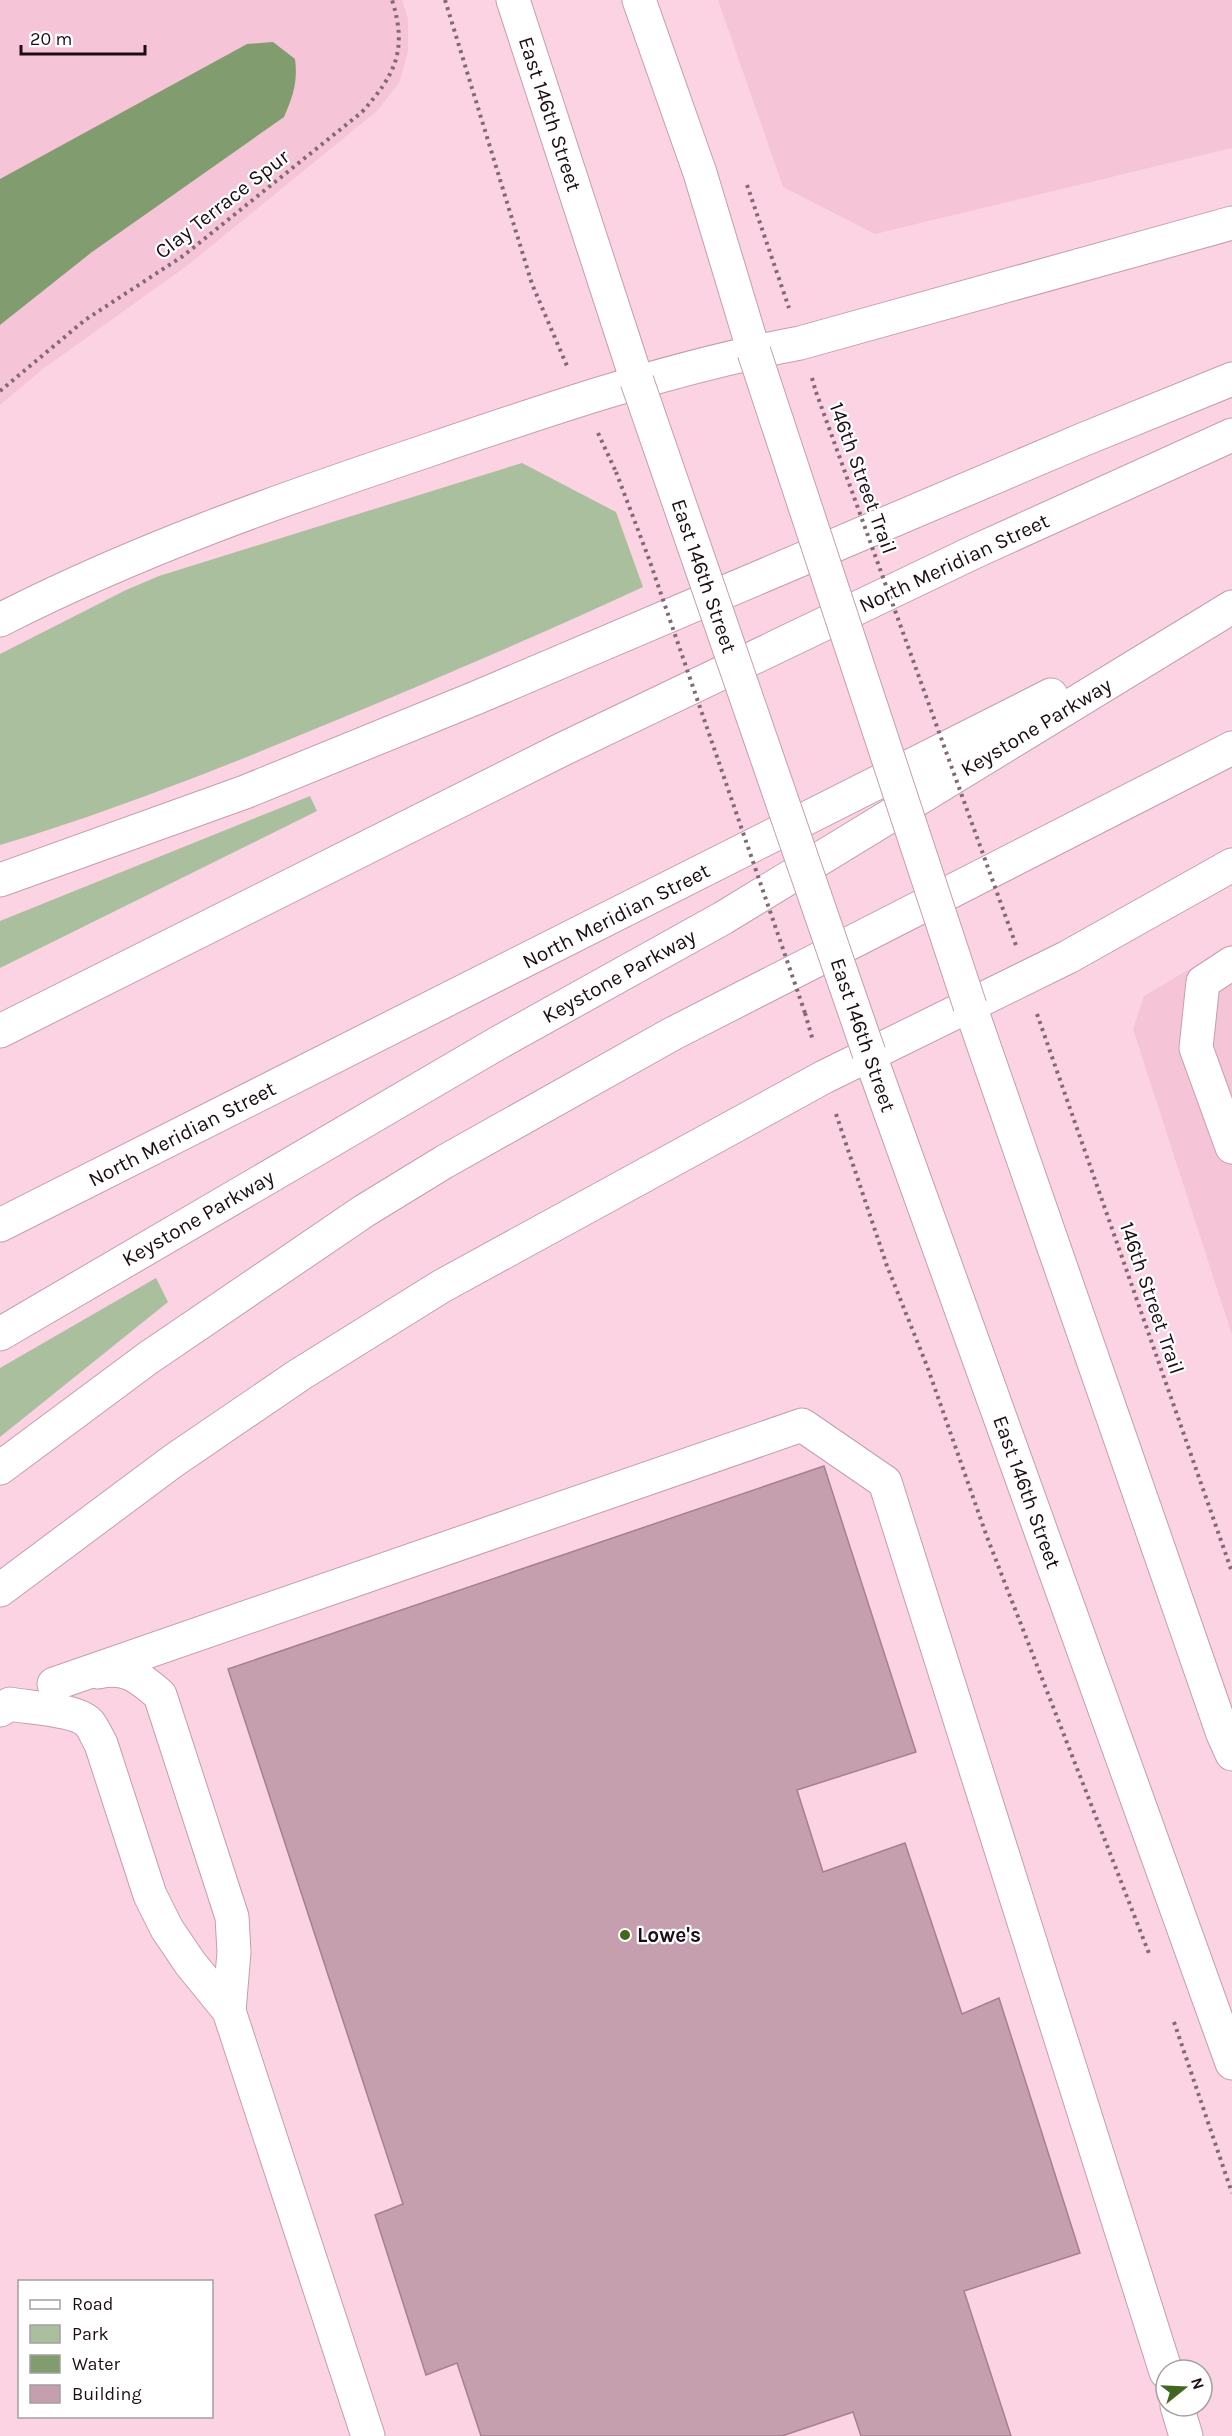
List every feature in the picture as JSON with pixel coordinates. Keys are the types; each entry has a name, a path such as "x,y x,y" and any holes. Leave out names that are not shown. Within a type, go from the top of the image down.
{"main road":[{"name":"East 146th Street","path":"513,0 637,381 869,1053 1232,2063"},
{"path":"639,0 700,173 754,352 970,1006 1223,1734 1232,1754"},
{"path":"0,620 116,565 247,512 637,381 800,343 1232,224"},
{"path":"2,880 245,792 478,697 1082,440 1232,379"},
{"name":"North Meridian Street","path":"0,1031 561,750 974,552 1232,435"},
{"name":"North Meridian Street","path":"0,1225 1232,606"},
{"name":"Keystone Parkway","path":"0,1334 498,1043 723,918 1232,606"},
{"path":"0,1468 148,1358 364,1211 444,1162 672,1034 1232,748"},
{"path":"0,1590 173,1461 366,1332 536,1232 869,1053 1068,957 1232,865"},
{"path":"1232,963 1203,982 1196,1048 1232,1147"},
{"path":"5,1707 54,1684 802,1425 885,1482 1162,2358"},
{"path":"54,1684 106,1670 134,1673 160,1695 232,1917 234,1952 229,2011"},
{"path":"5,1707 63,1711 88,1721 101,1744 150,1896 167,1929 190,1963 229,2011 368,2436"},
{"path":"1181,2418 1186,2436"}],"path":[{"name":"Clay Terrace Spur","path":"0,391 85,320 183,256 362,112 385,86 396,58 398,24 392,0"},
{"path":"445,0 532,284 556,344"},
{"name":"146th Street Trail","path":"816,392 1017,948"},
{"path":"601,439 616,472 652,570 805,1013"},
{"name":"146th Street Trail","path":"1044,1033 1232,1572"},
{"path":"853,1168 887,1266 927,1366 987,1537 1153,1964"},
{"path":"1172,2019 1232,2193"}],"shaded area":[{"path":"0,0 402,0 408,19 408,52 399,83 377,111 188,265 43,369 0,405"},
{"path":"718,0 1232,0 1232,148 875,234 783,187"},
{"path":"1232,944 1232,1335 1133,1029 1144,996"}],"green space":[{"path":"522,463 616,512 643,587 494,654 259,752 130,802 0,845 0,654 126,590 159,576"},
{"path":"310,796 317,811 0,968 0,921"},
{"path":"156,1278 168,1302 0,1437 0,1368"}],"water":[{"path":"273,42 295,59 294,89 284,117 92,252 0,325 0,179 247,44"}],"building":[{"name":"Lowe's","path":"824,1466 916,1752 797,1790 823,1872 905,1843 962,2014 999,1998 1080,2253 964,2291 1011,2436 861,2436 853,2412 782,2436 481,2436 457,2363 426,2375 375,2215 403,2204 228,1669"}],"place":[{"name":"Lowe's","path":"625,1935"}]}
